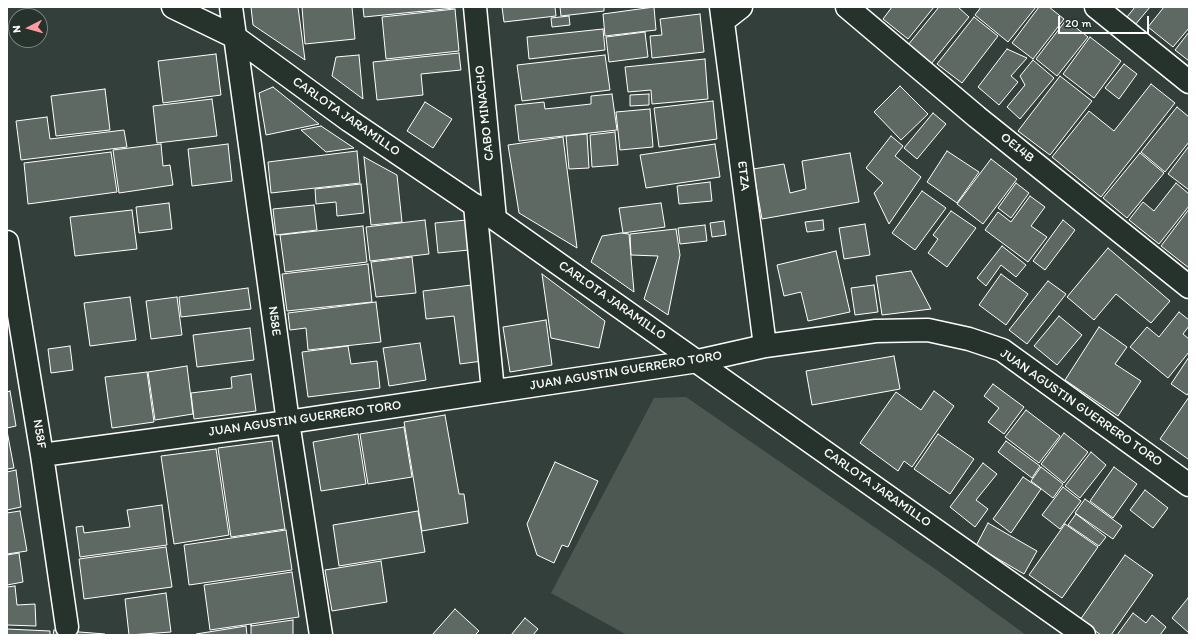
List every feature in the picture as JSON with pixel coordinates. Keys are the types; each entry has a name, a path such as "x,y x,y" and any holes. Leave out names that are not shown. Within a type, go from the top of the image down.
{"street":[{"name":"CARLOTA JARAMILLO","path":"173,7 235,37 350,121 475,205 698,361 1083,635"},
{"name":"N58E","path":"231,7 288,422 321,635"},
{"name":"CABO MINACHO","path":"475,7 495,219"},
{"path":"722,14 741,7"},
{"name":"OE14B","path":"847,7 977,117 1189,287"},
{"path":"1096,7 1189,82"},
{"name":"ETZA","path":"722,14 765,346"},
{"path":"475,205 493,391"},
{"name":"N58F","path":"7,242 9,266 42,455 67,627"},
{"name":"JUAN AGUSTIN GUERRERO TORO","path":"42,455 288,422 698,361 765,346 876,331 928,330 969,338 1002,350 1189,485"}],"shaded area":[{"path":"686,397 938,571 1026,635 627,635 551,593 654,398"}],"building":[{"path":"251,7 298,7 305,60 253,25"},
{"path":"302,7 352,7 355,39 305,44"},
{"path":"363,7 454,7 454,8 364,17"},
{"path":"502,7 555,7 556,16 504,22"},
{"path":"560,7 604,7 604,11 561,16"},
{"path":"654,7 656,30 605,36 603,14"},
{"path":"892,7 934,7 908,39 883,19"},
{"path":"939,7 958,7 969,17 931,64 908,45"},
{"path":"981,7 1036,7 1008,42 975,15"},
{"path":"1039,7 1049,7 1064,19 1033,59 1012,43"},
{"path":"1135,7 1150,7 1135,25 1127,17"},
{"path":"1164,7 1189,7 1189,28 1173,47 1148,27"},
{"path":"455,9 459,51 386,59 382,17"},
{"path":"700,14 704,52 652,58 650,36 662,35 660,19"},
{"path":"569,16 570,25 552,27 551,18"},
{"path":"974,17 998,36 962,83 937,64"},
{"path":"1066,20 1088,37 1057,76 1036,59"},
{"path":"603,29 605,50 529,59 527,37"},
{"path":"645,32 648,57 609,62 606,37"},
{"path":"1189,32 1189,61 1175,50"},
{"path":"1090,37 1121,61 1094,98 1063,74"},
{"path":"1007,49 1027,58 1011,76 1018,82 999,105 978,87"},
{"path":"459,53 461,70 421,74 423,95 377,100 373,62"},
{"path":"216,54 221,95 163,103 158,61"},
{"path":"359,55 363,99 332,76 336,57"},
{"path":"605,55 610,90 522,101 517,65"},
{"path":"705,59 708,99 652,104 651,90 628,92 625,67"},
{"path":"1033,60 1054,78 1020,119 1007,107 1025,85 1020,76"},
{"path":"1124,64 1137,74 1119,99 1105,88"},
{"path":"1060,76 1092,101 1050,155 1018,131"},
{"path":"1151,84 1175,103 1101,197 1052,157 1089,111 1114,131"},
{"path":"900,86 928,114 901,140 874,112"},
{"path":"273,87 319,124 266,135 259,93"},
{"path":"105,89 110,130 56,136 51,96"},
{"path":"612,94 617,130 519,141 515,105 544,102 545,109 591,104 591,96"},
{"path":"649,94 649,105 630,106 630,95"},
{"path":"212,99 217,136 157,143 153,106"},
{"path":"713,101 717,139 659,147 654,108"},
{"path":"425,102 452,119 433,148 407,131"},
{"path":"1177,107 1189,117 1189,142 1165,172 1141,152"},
{"path":"650,109 653,147 620,150 616,112"},
{"path":"933,113 946,124 917,159 904,148"},
{"path":"47,117 50,139 124,130 127,147 21,160 16,121"},
{"path":"321,126 354,148 326,152 301,130"},
{"path":"615,132 618,165 592,167 590,135"},
{"path":"587,134 589,168 569,169 566,136"},
{"path":"891,136 903,146 895,156 921,177 889,224 874,193 883,183 866,168"},
{"path":"563,137 577,248 519,213 508,145"},
{"path":"161,144 163,166 170,165 173,185 119,193 113,150"},
{"path":"228,144 232,181 192,186 188,149"},
{"path":"715,144 720,177 646,188 640,155"},
{"path":"1189,146 1189,190 1168,174"},
{"path":"357,151 360,183 271,193 268,162"},
{"path":"947,151 979,172 957,203 927,182"},
{"path":"111,152 117,192 28,204 24,163"},
{"path":"850,153 859,202 762,219 753,169 784,164 790,193 806,189 802,161"},
{"path":"1140,153 1164,173 1127,218 1103,198"},
{"path":"364,157 397,175 402,222 371,225"},
{"path":"991,159 1017,179 983,224 957,204"},
{"path":"710,182 712,201 679,204 677,186"},
{"path":"1016,183 1029,193 1011,218 998,208"},
{"path":"1176,183 1189,194 1189,206 1159,244 1129,220 1143,202 1154,211"},
{"path":"361,184 364,213 337,216 336,202 316,204 315,189"},
{"path":"922,191 946,208 915,250 892,233"},
{"path":"1030,196 1045,207 1031,226 1047,237 1028,262 985,230 998,212 1011,222"},
{"path":"169,203 172,229 139,233 136,207"},
{"path":"661,203 665,227 623,233 619,208"},
{"path":"314,205 317,230 276,235 273,209"},
{"path":"1189,209 1189,268 1161,246"},
{"path":"132,210 137,249 75,256 70,217"},
{"path":"951,211 976,228 947,267 928,253 938,239 933,235"},
{"path":"425,220 429,254 370,261 366,227"},
{"path":"467,220 469,250 438,253 435,223"},
{"path":"823,220 824,230 807,232 805,222"},
{"path":"1063,220 1075,230 1045,270 1033,261"},
{"path":"724,221 726,235 712,237 710,223"},
{"path":"865,224 870,255 844,259 839,228"},
{"path":"705,225 707,241 680,244 678,228"},
{"path":"363,226 367,262 285,272 280,235"},
{"path":"676,229 680,255 668,315 644,299 658,256 631,255 630,234"},
{"path":"621,233 629,234 634,292 591,262 602,236"},
{"path":"1002,246 1026,265 1016,277 1001,265 986,286 977,278"},
{"path":"1108,248 1170,301 1151,323 1116,294 1094,320 1067,297"},
{"path":"836,251 850,312 808,321 801,292 784,296 777,265"},
{"path":"412,257 416,293 376,297 371,262"},
{"path":"368,264 372,302 287,311 282,274"},
{"path":"911,271 931,309 882,315 876,276"},
{"path":"542,274 605,321 599,348 551,338"},
{"path":"1001,274 1028,294 1006,325 979,305"},
{"path":"1048,281 1066,294 1027,344 1009,330"},
{"path":"472,285 482,361 460,364 454,316 426,319 423,291"},
{"path":"874,285 878,312 855,315 851,288"},
{"path":"248,288 251,309 181,317 179,297"},
{"path":"130,297 136,340 90,346 84,303"},
{"path":"177,297 182,335 151,339 146,301"},
{"path":"376,302 381,342 308,350 306,328 290,330 288,313"},
{"path":"1179,312 1189,320 1189,326 1183,334 1189,339 1189,352 1168,378 1130,347 1147,327 1159,337"},
{"path":"1059,316 1082,335 1057,365 1034,346"},
{"path":"546,320 552,365 510,372 503,327"},
{"path":"1099,327 1127,347 1115,364 1141,381 1118,416 1065,380"},
{"path":"250,328 254,360 197,367 193,335"},
{"path":"420,343 426,380 389,386 383,348"},
{"path":"70,346 73,370 51,373 48,349"},
{"path":"348,346 351,364 377,361 380,388 308,397 302,352"},
{"path":"894,356 900,389 812,405 806,371"},
{"path":"1189,357 1189,392 1187,395 1171,384"},
{"path":"187,366 193,414 155,420 148,372"},
{"path":"147,372 154,422 112,428 105,377"},
{"path":"251,374 256,411 194,419 191,393 232,388 231,377"},
{"path":"993,384 1024,407 1004,434 988,422 999,408 984,396"},
{"path":"10,391 16,426 7,428 7,392"},
{"path":"934,391 954,406 912,467 904,461 898,471 860,443 896,392 921,410"},
{"path":"1189,397 1189,457 1188,459 1160,439"},
{"path":"1026,410 1060,436 1039,463 1005,437"},
{"path":"445,415 459,494 464,494 468,523 422,531 404,422"},
{"path":"404,427 412,477 368,484 360,434"},
{"path":"7,431 14,468 7,469"},
{"path":"1064,433 1088,452 1064,483 1041,464"},
{"path":"358,434 366,484 321,491 313,442"},
{"path":"938,434 974,459 950,494 914,469"},
{"path":"272,441 285,529 231,537 218,448"},
{"path":"1006,441 1040,466 1032,478 998,452"},
{"path":"216,449 229,535 174,544 161,456"},
{"path":"1091,452 1106,465 1080,498 1065,486"},
{"path":"555,462 598,481 568,547 562,545 554,563 537,555 527,524"},
{"path":"983,463 997,474 976,500 988,509 975,527 950,507"},
{"path":"1041,467 1063,484 1053,498 1031,481"},
{"path":"1114,467 1137,484 1113,518 1090,501"},
{"path":"16,470 21,507 7,510 7,472"},
{"path":"1023,477 1041,489 1011,533 993,519"},
{"path":"1063,487 1081,501 1060,529 1042,515"},
{"path":"1145,490 1168,508 1153,528 1130,510"},
{"path":"1085,499 1122,526 1113,539 1075,513"},
{"path":"162,505 167,545 80,557 76,527 83,526 84,533 130,527 127,510"},
{"path":"20,511 27,551 7,554 7,513"},
{"path":"418,511 425,552 339,566 333,525"},
{"path":"1076,514 1106,537 1099,546 1068,525"},
{"path":"988,523 1037,551 1024,574 976,546"},
{"path":"1065,524 1098,547 1062,598 1029,575"},
{"path":"286,530 292,570 189,585 184,545"},
{"path":"166,547 172,587 84,599 79,559"},
{"path":"19,553 23,582 7,585 7,555"},
{"path":"1125,555 1153,575 1111,635 1101,635 1080,620"},
{"path":"381,561 387,602 332,611 325,570"},
{"path":"292,572 299,617 210,630 204,585"},
{"path":"15,586 17,605 35,604 36,626 7,625 7,587"},
{"path":"166,593 171,632 129,635 125,599"},
{"path":"1188,598 1189,599 1189,633 1172,618"},
{"path":"455,609 479,631 475,635 432,635"},
{"path":"1133,613 1146,623 1152,615 1166,627 1160,635 1117,635"},
{"path":"525,618 538,629 533,635 511,635"},
{"path":"293,620 293,635 251,635 251,626"},
{"path":"246,626 247,635 196,635 196,634"},
{"path":"7,629 50,631 50,635 7,635"},
{"path":"54,630 105,634 105,635 53,635"}]}
